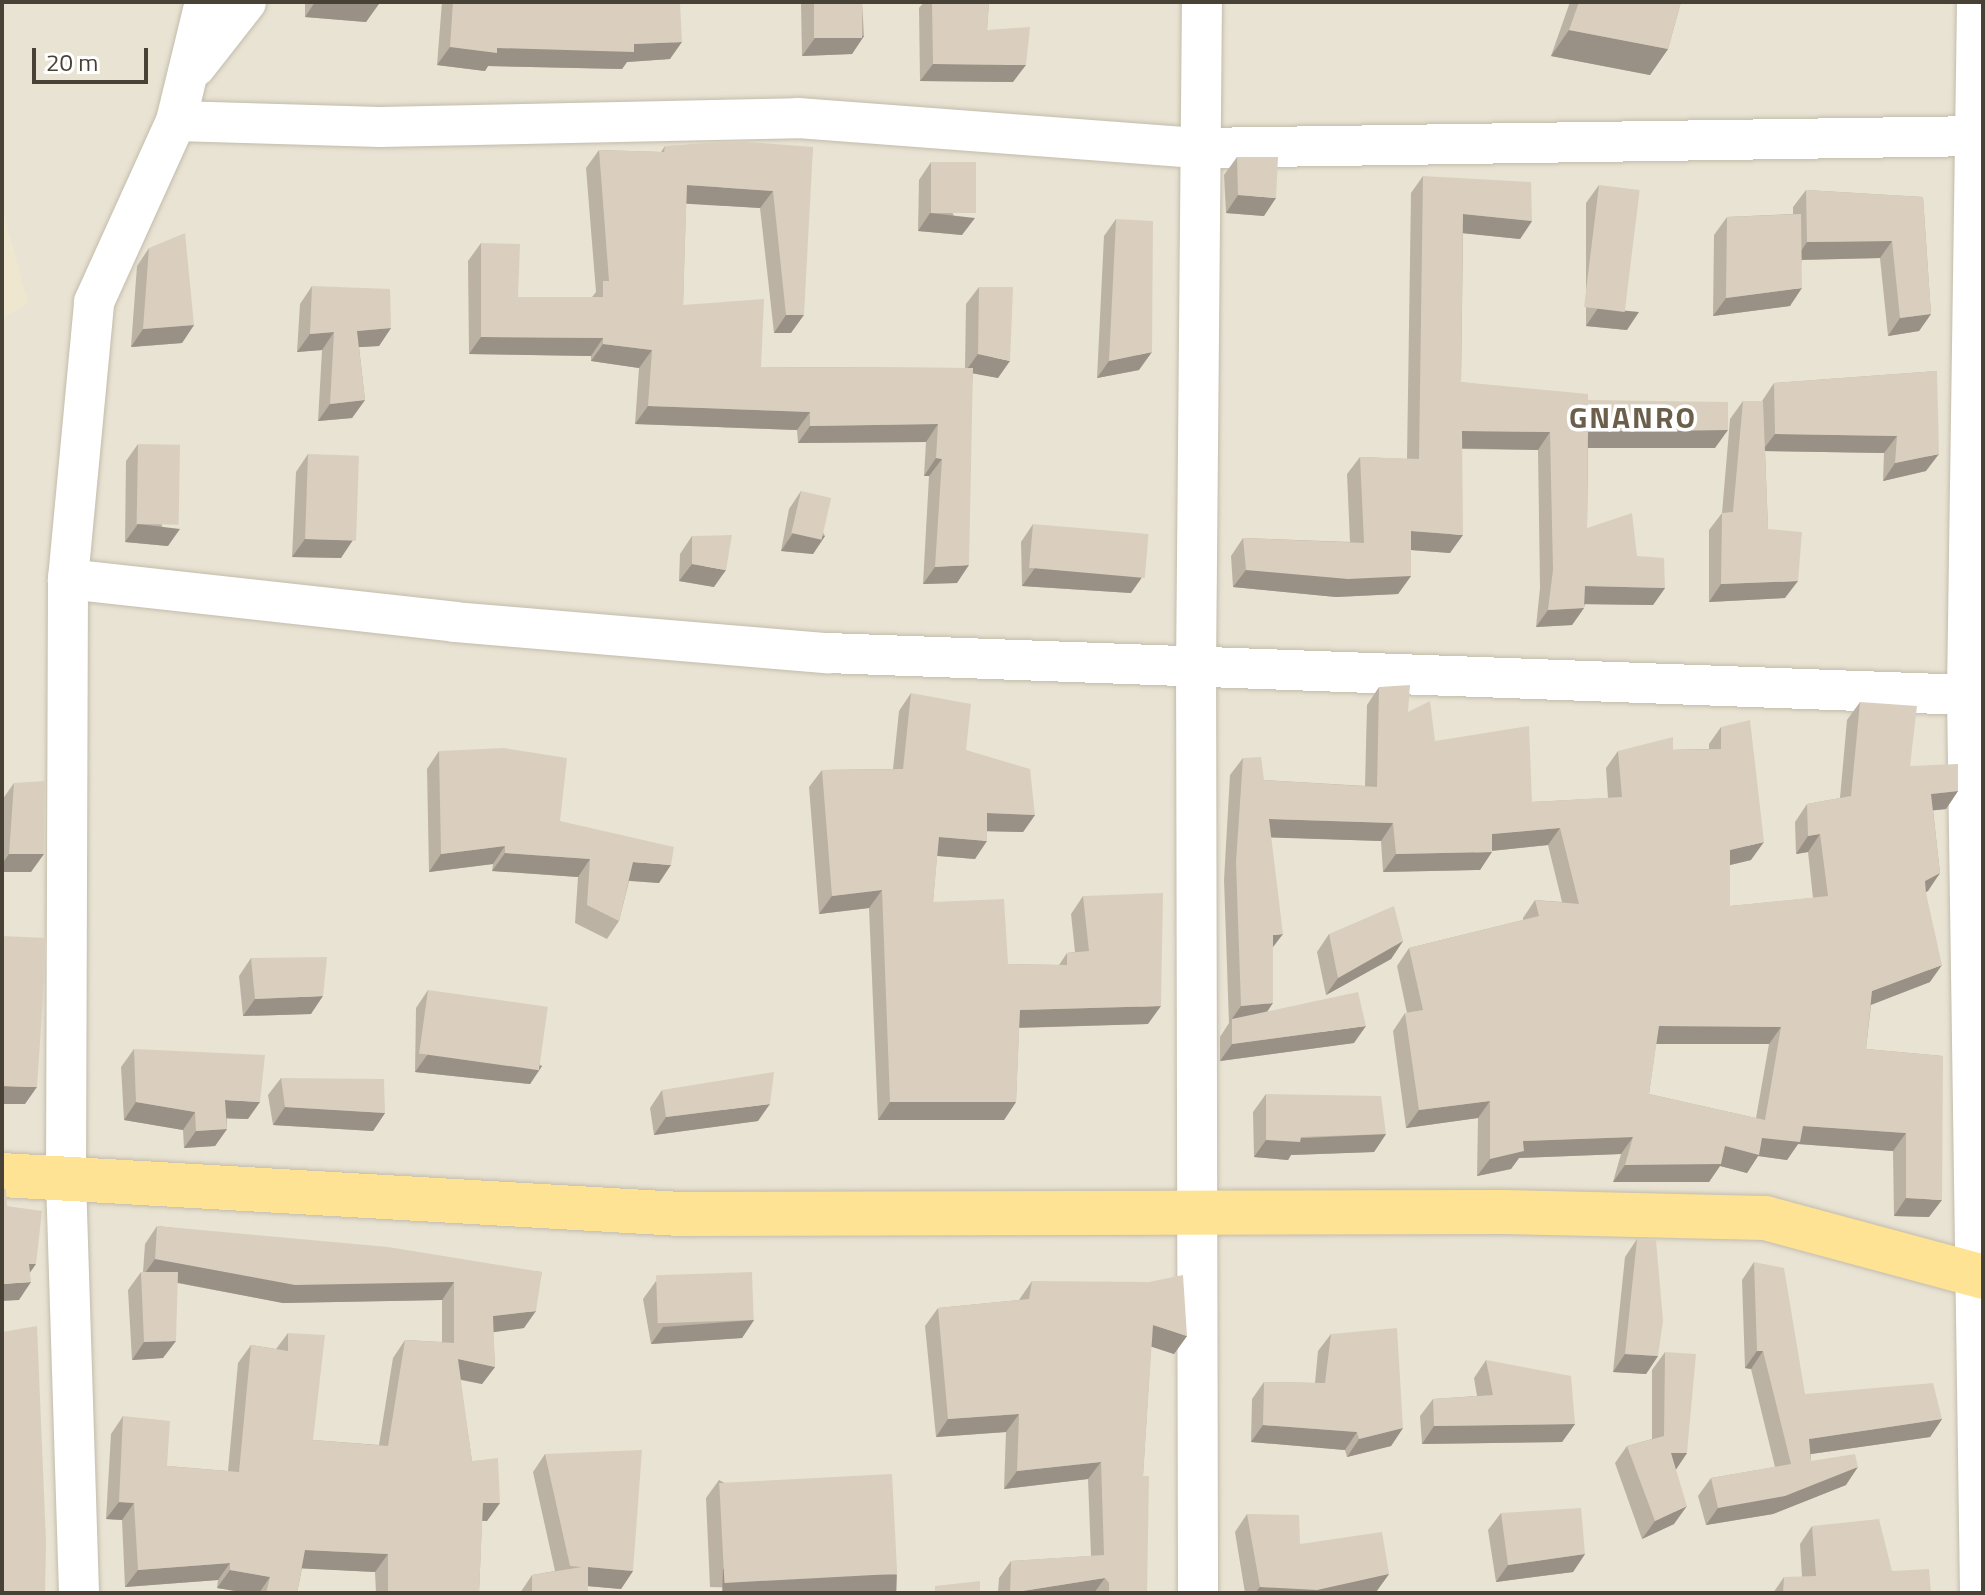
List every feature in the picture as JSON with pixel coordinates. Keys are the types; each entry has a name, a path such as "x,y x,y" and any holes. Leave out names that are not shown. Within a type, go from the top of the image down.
{"main road":[{"path":"2,1175 681,1214 1201,1211 1765,1218 1978,1276"}],"street":[{"path":"79,1593 66,1181 68,579 94,302 176,121 205,2"},
{"path":"186,79 246,2"},
{"path":"1198,1593 1201,1211 1196,671 1202,2"},
{"path":"1977,2 1980,136 1967,695 1978,1276 1980,1593"},
{"path":"176,121 380,127 798,118 1200,148 1980,136"},
{"path":"68,579 455,622 828,653 1196,671 1967,695"}],"shaded area":[{"path":"2,2 1983,2 1983,1593 2,1593"},
{"path":"2,207 28,303 2,319"}],"building":[{"path":"453,2 680,2 682,42 634,44 634,52 497,48 497,53 450,47"},
{"path":"814,2 862,2 862,38 814,38"},
{"path":"932,2 989,2 987,30 1030,27 1026,65 933,64"},
{"path":"1579,2 1681,2 1668,49 1569,30"},
{"path":"735,141 813,147 804,315 786,315 773,191 687,185 683,305 764,299 761,367 973,368 969,565 935,567 942,459 936,458 938,424 810,426 810,412 648,406 652,350 603,344 603,338 481,337 481,243 520,244 518,297 603,297 603,281 609,281 599,150 664,152 665,146"},
{"path":"1237,157 1278,157 1276,198 1238,195"},
{"path":"931,162 976,162 976,213 931,213"},
{"path":"1423,176 1531,182 1532,221 1463,214 1461,382 1588,394 1588,400 1728,402 1728,430 1588,431 1587,528 1632,513 1637,556 1664,558 1665,588 1585,586 1584,608 1548,610 1553,570 1550,432 1462,431 1463,535 1411,531 1411,576 1348,579 1246,570 1243,538 1364,543 1360,457 1419,459"},
{"path":"1599,185 1640,190 1625,312 1584,307"},
{"path":"1806,190 1923,197 1931,314 1900,318 1892,241 1807,242"},
{"path":"1801,214 1802,288 1726,298 1727,217"},
{"path":"1116,219 1153,221 1152,352 1109,361"},
{"path":"185,233 194,325 143,329 149,248"},
{"path":"312,286 390,289 391,328 357,331 365,400 330,404 334,332 310,334"},
{"path":"979,287 1013,287 1010,361 978,354"},
{"path":"1937,371 1939,454 1895,463 1897,436 1775,434 1774,383"},
{"path":"1743,401 1763,401 1768,529 1802,532 1798,581 1721,584 1722,513 1733,512"},
{"path":"138,444 180,445 179,525 137,524"},
{"path":"308,454 359,456 356,541 305,539"},
{"path":"801,491 831,498 822,540 791,533"},
{"path":"1033,524 1149,534 1145,578 1029,568"},
{"path":"732,535 726,570 692,564 692,536"},
{"path":"1410,685 1408,712 1430,701 1435,741 1529,726 1532,802 1622,797 1618,751 1673,737 1673,750 1721,749 1721,727 1750,720 1764,842 1730,850 1730,906 1828,896 1820,834 1808,836 1807,804 1851,796 1860,702 1917,706 1910,766 1958,764 1958,791 1931,794 1940,873 1925,881 1942,965 1872,991 1866,1049 1943,1056 1942,1200 1906,1198 1906,1133 1803,1126 1800,1142 1762,1138 1759,1155 1725,1146 1721,1164 1625,1165 1633,1137 1523,1141 1524,1151 1490,1159 1490,1101 1419,1110 1405,1013 1423,1010 1409,948 1539,916 1535,900 1579,904 1560,828 1492,834 1492,852 1396,854 1393,823 1269,819 1283,934 1273,935 1273,1003 1241,1006 1236,862 1243,758 1261,757 1264,780 1377,787 1379,687","holes":["1659,1026 1781,1027 1765,1120 1649,1094"]},
{"path":"911,693 971,704 966,750 1030,769 1035,815 987,813 987,841 939,837 933,902 1004,899 1008,964 1067,965 1067,953 1089,951 1083,896 1163,893 1161,1006 1020,1010 1016,1102 890,1102 882,890 832,896 822,770 903,769"},
{"path":"504,748 567,758 560,821 674,847 671,865 633,862 619,921 587,905 590,859 505,853 505,846 441,854 439,751"},
{"path":"45,781 44,854 9,854 14,783"},
{"path":"1394,906 1403,941 1338,978 1329,934"},
{"path":"2,936 47,938 37,1087 2,1086"},
{"path":"327,957 323,996 255,999 251,958"},
{"path":"428,990 548,1007 539,1070 419,1053"},
{"path":"1358,992 1366,1026 1232,1044 1232,1019"},
{"path":"134,1049 265,1055 260,1102 225,1100 227,1129 196,1131 195,1112 136,1102"},
{"path":"774,1072 770,1104 666,1117 662,1090"},
{"path":"281,1078 384,1079 385,1113 285,1107"},
{"path":"1266,1094 1381,1096 1386,1134 1301,1137 1300,1142 1266,1140"},
{"path":"2,1188 6,1189 7,1206 42,1211 36,1264 29,1264 31,1282 2,1284"},
{"path":"157,1226 388,1247 542,1272 536,1311 493,1316 495,1367 458,1359 472,1461 498,1458 500,1503 483,1503 479,1593 388,1593 388,1554 305,1550 297,1593 266,1593 270,1577 230,1570 230,1563 138,1570 134,1503 119,1502 123,1416 170,1421 167,1466 239,1472 251,1345 288,1351 288,1333 325,1335 313,1440 388,1446 405,1340 454,1343 454,1282 295,1285 155,1259"},
{"path":"1637,1239 1656,1240 1663,1321 1658,1356 1625,1354"},
{"path":"1754,1262 1784,1268 1805,1394 1933,1383 1942,1419 1809,1439 1811,1461 1855,1454 1858,1467 1785,1496 1718,1508 1711,1478 1791,1464 1763,1351 1757,1351"},
{"path":"141,1272 178,1272 176,1341 144,1342"},
{"path":"752,1272 754,1320 658,1323 656,1275"},
{"path":"1183,1275 1187,1336 1153,1325 1143,1476 1149,1476 1147,1593 1109,1593 1109,1583 1105,1578 1010,1593 1011,1561 1104,1555 1101,1462 1017,1471 1019,1414 948,1419 938,1308 1029,1299 1032,1281 1149,1282"},
{"path":"37,1326 46,1542 45,1593 2,1593 2,1332"},
{"path":"1397,1328 1403,1428 1359,1439 1357,1432 1263,1425 1264,1382 1325,1383 1331,1334"},
{"path":"1665,1352 1696,1354 1687,1453 1671,1453 1687,1506 1655,1521 1627,1446 1664,1436"},
{"path":"1486,1360 1571,1376 1575,1424 1434,1426 1433,1399 1493,1395"},
{"path":"642,1450 633,1571 588,1567 588,1593 532,1593 532,1575 582,1567 570,1566 545,1454"},
{"path":"892,1474 897,1574 724,1583 719,1483"},
{"path":"1581,1508 1585,1554 1508,1565 1501,1513"},
{"path":"1247,1514 1299,1515 1300,1544 1382,1532 1389,1574 1317,1590 1260,1587"},
{"path":"1879,1519 1892,1571 1929,1569 1931,1593 1783,1593 1784,1577 1816,1576 1812,1526"},
{"path":"980,1581 980,1593 935,1593 935,1586"}],"district":[{"name":"GNANRO","path":"1633,417"}]}
